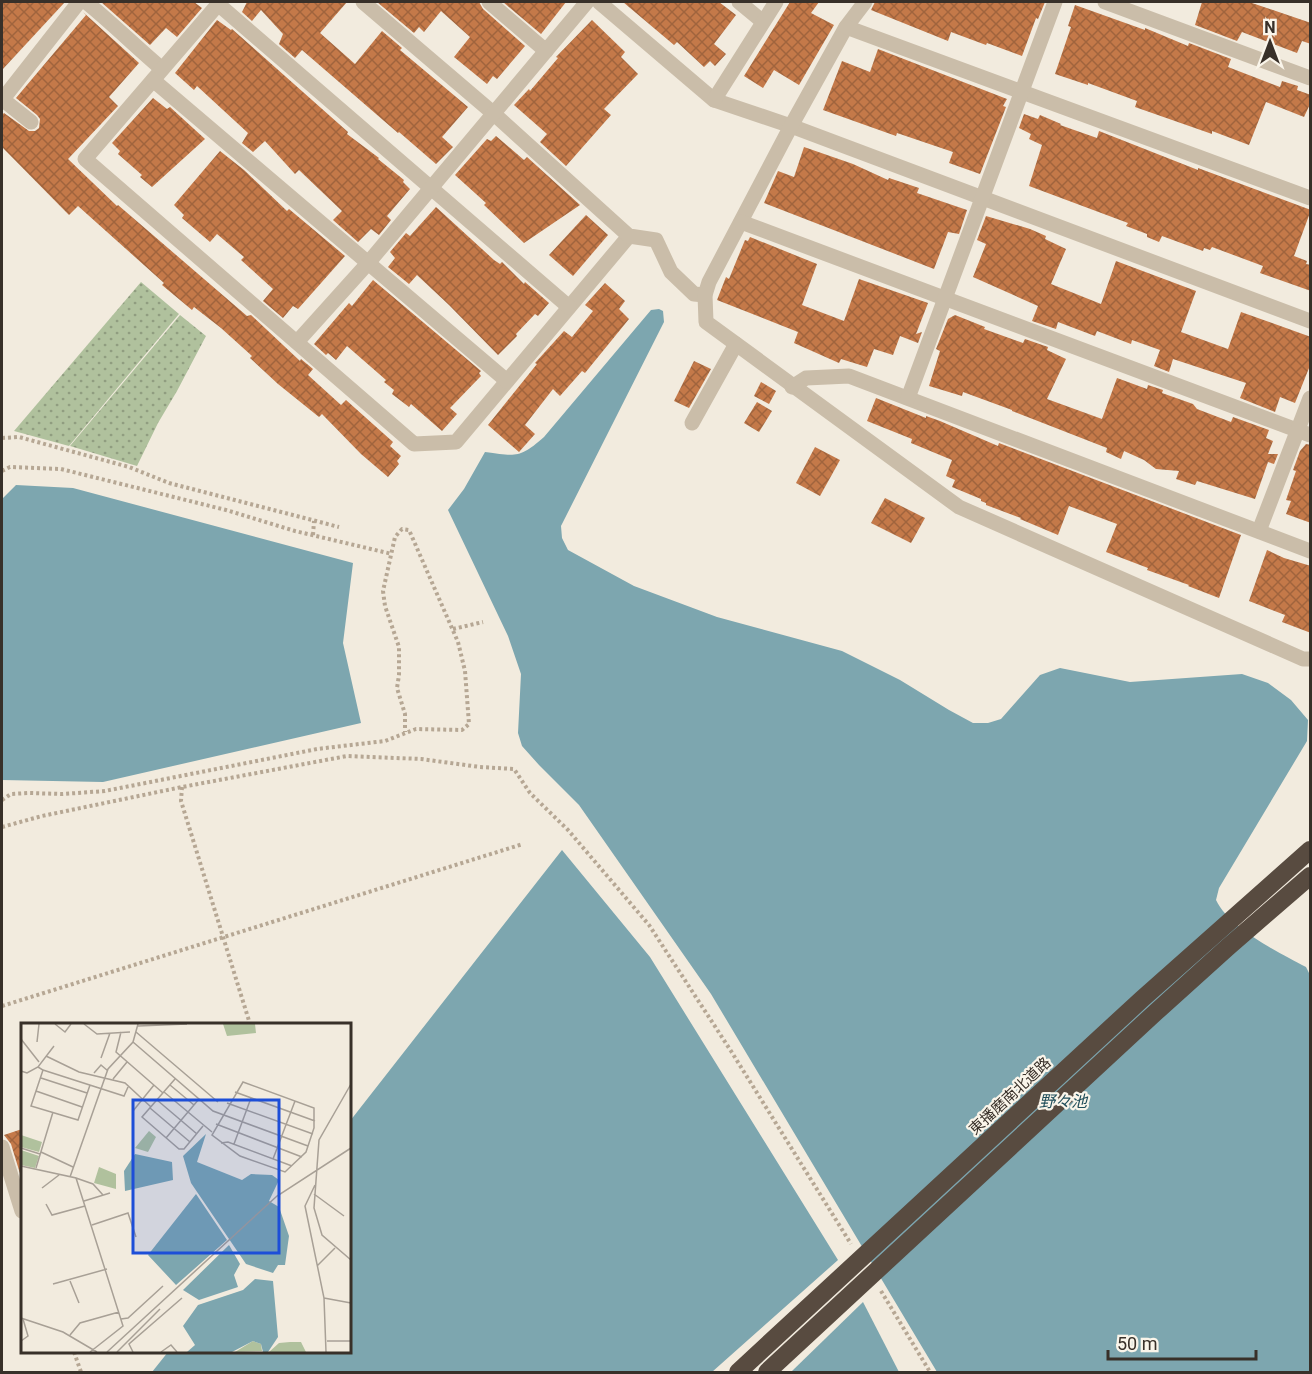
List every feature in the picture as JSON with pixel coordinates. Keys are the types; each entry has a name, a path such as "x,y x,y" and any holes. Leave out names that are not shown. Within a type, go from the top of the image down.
{"highway":[{"name":"東播磨南北道路","path":"738,1372 1142,999 1311,850"},
{"path":"767,1372 1164,1005 1311,876"}],"street":[{"path":"31,122 2,99 79,2"},
{"path":"86,2 121,31 158,75 507,381"},
{"path":"363,2 493,113 629,236 656,240 671,272 694,294 705,295"},
{"path":"489,2 546,51"},
{"path":"297,342 369,262 587,2"},
{"path":"599,2 714,100 791,126 1311,321"},
{"path":"739,2 762,21"},
{"path":"714,100 776,2"},
{"path":"865,2 846,27 709,282 705,295 706,322 959,507 1293,655 1311,659"},
{"path":"908,398 1055,2"},
{"path":"1105,2 1311,78"},
{"path":"569,307 219,3 85,159 414,444 456,442 629,236"},
{"path":"846,27 1311,198"},
{"path":"741,222 1305,433"},
{"path":"692,423 736,344"},
{"path":"792,387 806,378 849,376 1311,551"},
{"path":"1259,531 1305,433 1311,398"},
{"path":"2,1147 21,1207"}],"path":[{"path":"2,438 19,436 129,467 169,483 339,527"},
{"path":"2,471 10,467 61,469 392,554"},
{"path":"313,535 314,521"},
{"path":"2,800 11,795 20,794 105,791 317,748 385,741 416,729 462,730 469,724 462,654 409,530 402,529 395,537 383,591 385,606 399,646 397,688 405,714 405,732"},
{"path":"453,629 483,622"},
{"path":"2,827 42,816 182,787 347,756 421,759 514,769 530,792 567,830 649,925 854,1248"},
{"path":"182,787 181,801 201,872 249,1023"},
{"path":"2,1006 523,844"},
{"path":"878,1286 930,1372"},
{"path":"74,1353 81,1372"}],"green space":[{"path":"141,282 179,314 69,446 14,431"},
{"path":"180,315 206,336 137,466 70,446"}],"water":[{"name":"野々池","path":"651,310 663,311 664,322 561,526 562,538 568,550 634,586 717,617 842,651 900,680 973,723 988,723 1001,719 1040,675 1060,668 1130,682 1242,674 1268,683 1291,700 1308,720 1307,741 1219,888 1216,900 1232,921 1243,930 1306,967 1310,975 1310,1372 937,1372 711,994 579,805 522,746 518,733 521,674 508,636 448,510 464,489 485,452 511,455 523,452 536,444"},
{"path":"16,485 73,488 353,563 343,643 361,723 103,782 2,780 2,499"},
{"path":"562,850 650,957 838,1260 712,1372 152,1372 167,1353 351,1353 351,1120"},
{"path":"863,1302 899,1372 791,1372"}],"building":[{"path":"2,2 65,2 2,70"},
{"path":"101,2 194,2 202,8 177,37 166,28 150,45"},
{"path":"247,2 347,2 320,33 355,64 382,31 402,48 400,50 468,107 442,137 453,147 436,164 302,50 295,58 279,44 283,34 261,10 252,21 242,12"},
{"path":"377,2 479,2 483,9 525,46 497,79 493,76 487,84 454,57 470,37 441,11 424,32 419,27 414,33"},
{"path":"503,2 566,2 541,34"},
{"path":"623,2 719,2 736,15 714,44 726,54 715,66 710,61 704,67 677,42 674,45"},
{"path":"790,2 819,2 811,13 834,25 799,85 774,70 763,88 744,76"},
{"path":"875,2 1045,2 1038,19 1036,18 1022,56 951,32 948,41 871,10"},
{"path":"1202,2 1249,2 1311,23 1311,44 1302,41 1297,53 1242,32 1237,41 1195,25"},
{"path":"1075,5 1231,59 1228,67 1280,87 1282,81 1298,86 1297,90 1311,95 1311,102 1304,117 1266,102 1249,145 1135,107 1137,101 1055,74 1071,27 1068,26"},
{"path":"83,12 139,63 109,97 118,106 68,159 117,206 247,316 251,315 300,361 301,359 313,369 308,375 341,405 346,400 393,442 390,446 401,456 397,461 399,464 388,477 361,454 322,414 319,417 278,384 221,328 194,307 192,310 162,285 164,283 78,206 69,215 2,147 2,115 4,113 29,131 39,128 40,119 37,115 16,98 86,15"},
{"path":"217,20 232,29 348,132 347,134 404,180 403,182 410,189 387,216 391,220 379,235 371,229 358,242 333,220 342,211 299,170 295,174 265,141 253,152 242,143 248,133 197,86 194,90 175,73"},
{"path":"592,20 625,52 621,57 638,74 604,109 611,115 566,166 540,142 547,134 514,105 529,89 530,91 558,58 556,57"},
{"path":"878,49 1007,99 980,174 949,163 953,152 897,133 896,136 823,110 842,61 870,72"},
{"path":"153,98 167,109 170,107 205,139 152,187 118,154 120,151 112,143"},
{"path":"1024,114 1038,119 1040,115 1097,138 1099,131 1198,170 1198,168 1311,210 1294,256 1311,265 1311,291 1260,273 1263,266 1212,247 1210,250 1204,248 1203,251 1162,236 1159,242 1147,237 1147,234 1126,226 1128,223 1029,186 1042,145 1029,139 1031,134 1019,128"},
{"path":"496,136 524,160 527,157 580,205 524,243 484,205 486,203 455,175 487,139 491,141"},
{"path":"804,147 853,164 888,180 889,178 919,188 917,193 967,210 959,234 948,232 934,269 764,203 778,171 794,177"},
{"path":"220,151 244,170 287,211 289,209 345,256 298,309 293,306 283,318 263,301 273,289 241,260 244,257 217,234 210,242 182,218 184,215 174,205"},
{"path":"436,207 494,260 500,264 502,262 524,284 525,282 549,303 538,316 535,314 498,355 417,275 409,284 388,267 395,258 390,252 406,233 410,236"},
{"path":"586,215 608,235 573,276 549,255"},
{"path":"986,216 1030,229 1066,249 1051,284 1101,304 1116,261 1196,291 1181,332 1228,349 1241,312 1311,337 1311,363 1295,403 1280,397 1275,412 1240,398 1246,383 1173,359 1169,372 1154,366 1160,350 1132,340 1131,344 1097,331 1095,336 1058,322 1056,329 1032,321 1038,306 973,277 986,244 977,240"},
{"path":"750,237 817,264 802,305 844,321 859,279 928,303 916,334 922,332 918,343 900,336 893,355 874,349 867,367 841,359 839,363 794,343 798,332 717,300 726,277 729,279 745,240 748,241"},
{"path":"373,280 481,371 479,373 481,376 450,408 457,414 442,431 411,404 409,407 392,394 394,390 384,382 386,380 347,346 336,360 328,353 326,355 314,344 349,303 352,306"},
{"path":"605,283 625,301 619,309 629,319 585,373 582,371 560,396 553,389 525,425 535,434 519,452 488,425 537,364 535,363 564,331 572,337 593,311 585,305"},
{"path":"955,315 985,327 984,329 1023,343 1025,339 1048,347 1047,350 1066,359 1047,399 1102,419 1117,378 1147,389 1148,385 1163,390 1162,393 1193,404 1197,409 1231,422 1233,417 1269,430 1266,438 1273,441 1268,454 1278,454 1274,464 1268,462 1255,499 1197,481 1195,485 1176,479 1179,471 1156,469 1144,460 1124,451 1121,459 1106,452 1107,448 1012,410 963,392 962,396 929,386 940,351 936,349 948,319"},
{"path":"694,361 711,369 689,408 674,401"},
{"path":"761,382 776,391 769,404 754,396"},
{"path":"876,398 926,418 926,416 940,421 998,446 999,443 1241,535 1219,598 1106,552 1117,524 1069,506 1058,535 986,505 981,499 952,487 955,480 946,476 952,460 911,443 912,439 867,421"},
{"path":"757,402 772,411 759,432 744,423"},
{"path":"1306,444 1311,445 1311,523 1286,514 1291,501 1286,500 1296,471 1293,470 1300,451"},
{"path":"815,447 840,460 820,496 796,483"},
{"path":"885,498 925,518 911,543 871,523"},
{"path":"1267,550 1311,566 1311,633 1282,622 1285,615 1249,601"},
{"path":"21,1129 21,1177 11,1144 4,1135"}]}
